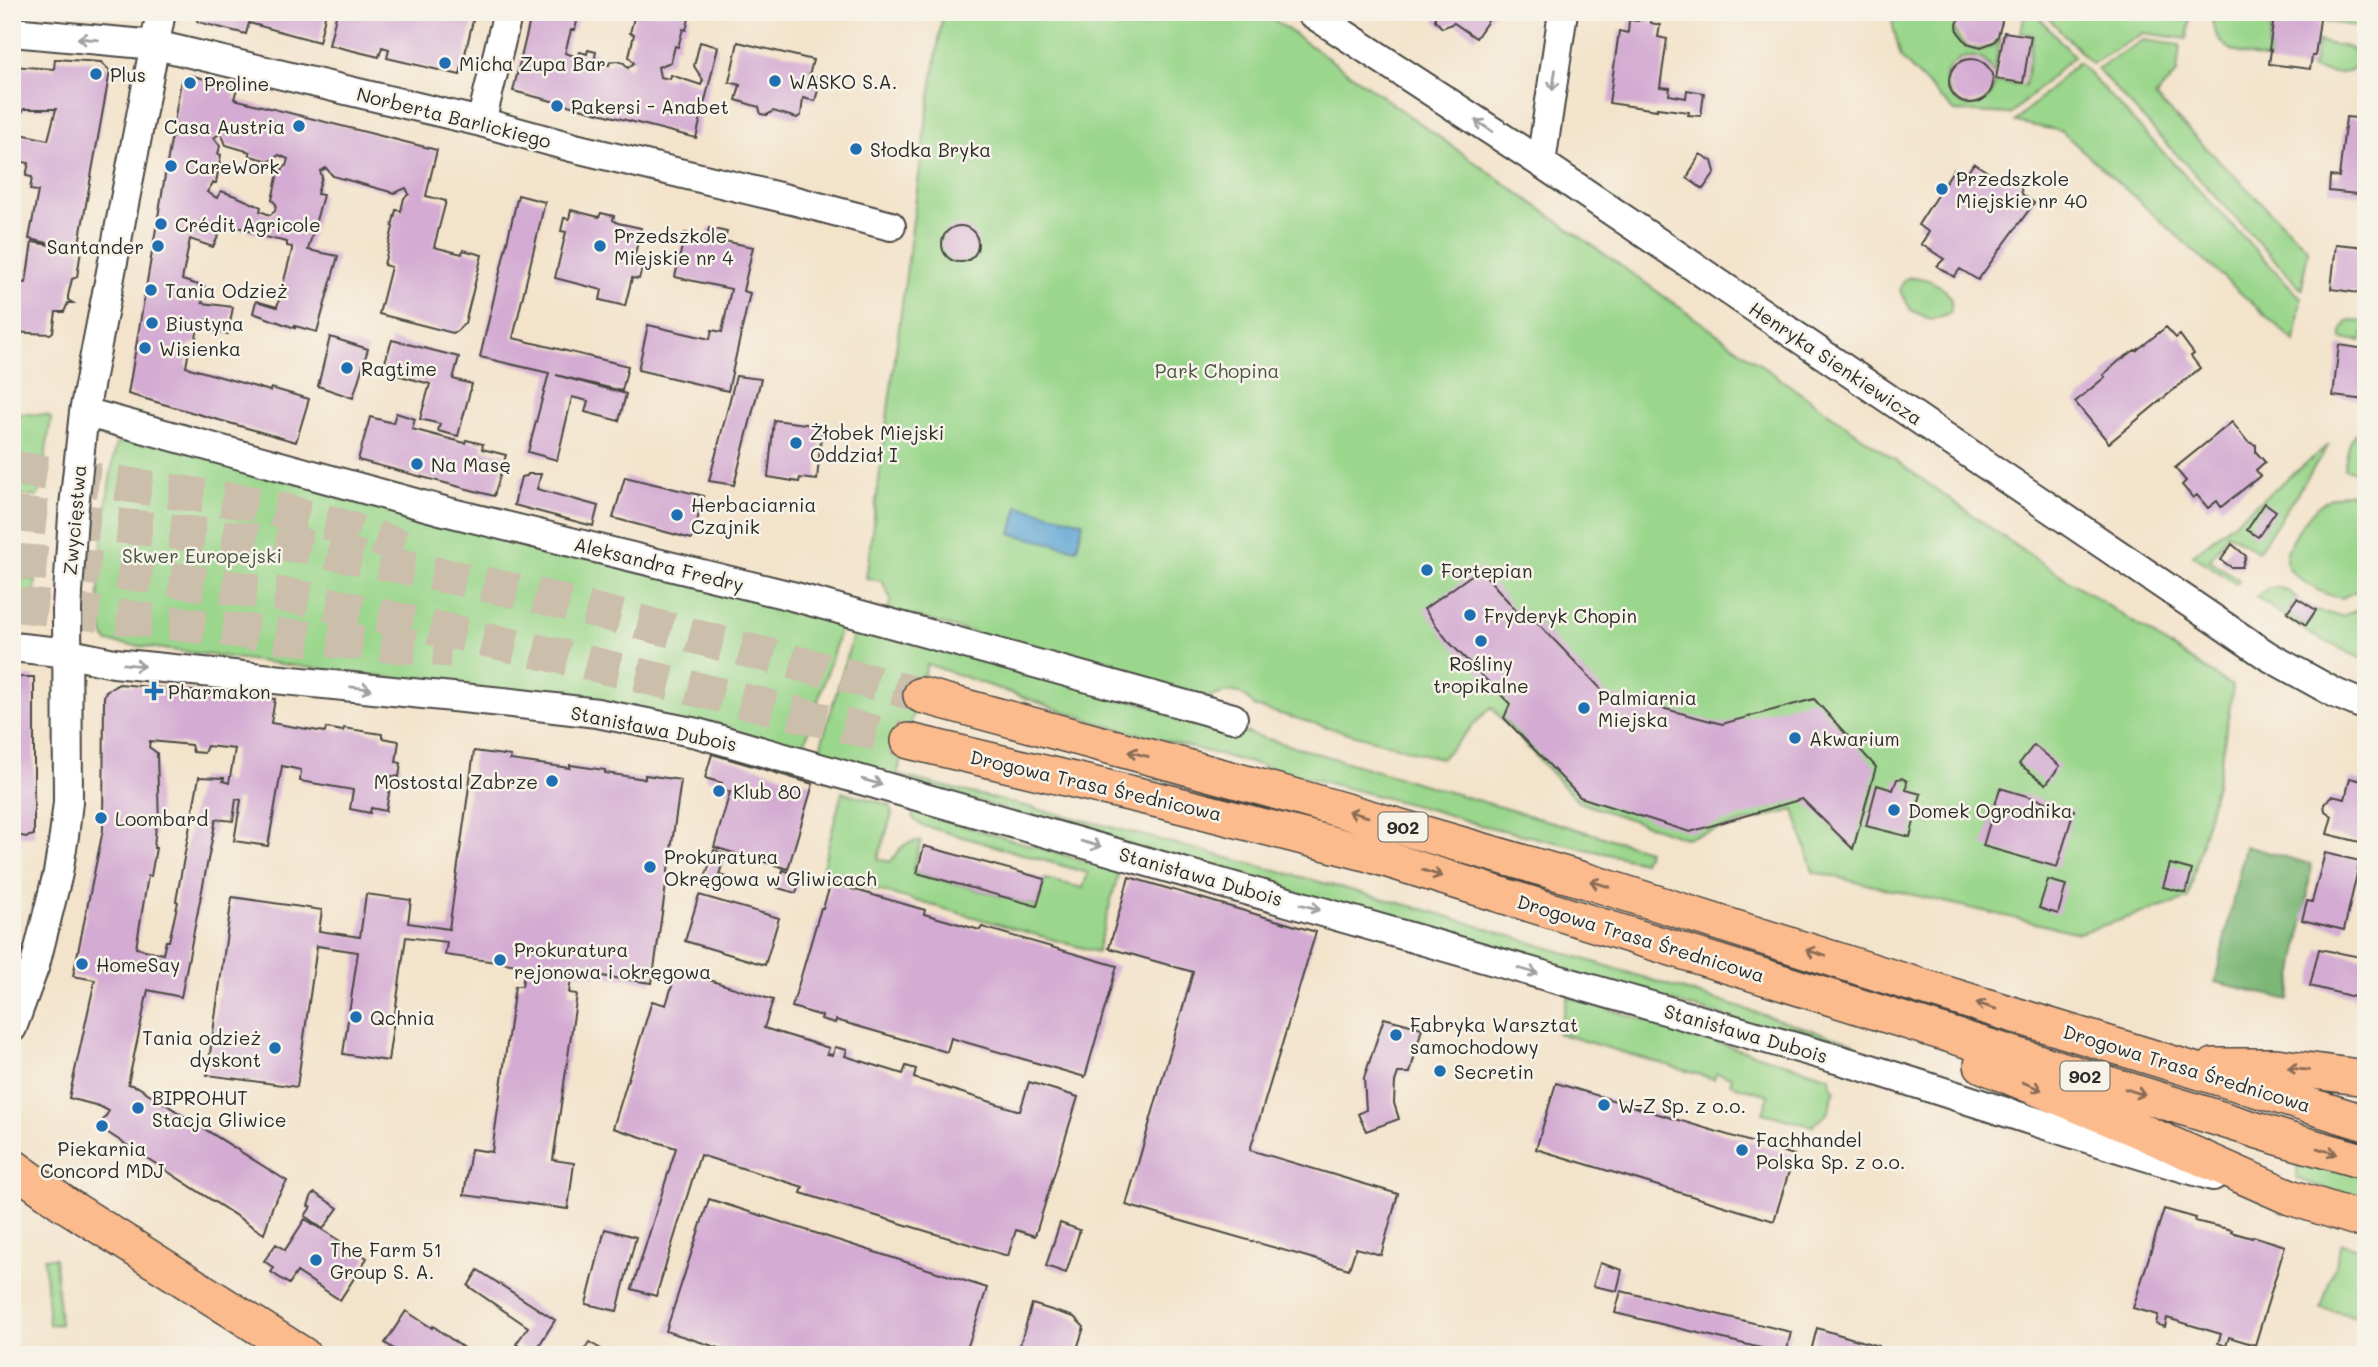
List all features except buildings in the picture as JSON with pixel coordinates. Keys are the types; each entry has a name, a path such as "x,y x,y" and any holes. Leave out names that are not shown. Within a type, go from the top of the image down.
{"main road":[{"name":"Drogowa Trasa Średnicowa","path":"921,695 1304,799 1587,881 2366,1123"},
{"name":"Drogowa Trasa Średnicowa","path":"909,741 1171,803 1366,853 2366,1162"},
{"path":"1883,1012 1969,1060 2146,1133 2290,1198"},
{"path":"2179,1066 2276,1066 2366,1078"},
{"path":"12,1166 63,1203 303,1355"},
{"name":"Stanisława Dubois","path":"2290,1198 2366,1221"}],"street":[{"name":"Zwycięstwa","path":"12,1028 34,965 58,873 64,836 68,802 67,608 84,412 161,12"},
{"path":"481,122 508,12"},
{"name":"Henryka Sienkiewicza","path":"1310,12 1541,163 2268,656 2335,693 2366,705"},
{"path":"1541,163 1563,12"},
{"name":"Norberta Barlickiego","path":"12,32 156,45 481,122 891,226"},
{"name":"Aleksandra Fredry","path":"84,412 444,511 792,596 1233,718"},
{"name":"Stanisława Dubois","path":"12,647 114,663 585,712 698,733 1861,1066 2136,1154 2290,1198"}],"green space":[{"name":"Park Chopina","path":"943,12 1263,12 2019,548 2233,687 2220,767 2188,899 2079,933 1813,872 1794,810 1685,838 1578,802 1491,707 1441,759 1255,707 1239,693 1228,692 1207,698 888,609 891,599 882,581 866,578"},
{"path":"1901,12 1957,12 1955,32 1960,40 1974,49 1992,46 2000,39 1994,74 1984,61 1972,57 1958,60 1947,71 1950,95 1957,102 1966,105 1984,102 1991,94 1995,82 2025,86 2033,35 2021,32 2025,12 2034,12 2074,56 2011,114 1954,111 1901,58 1892,22"},
{"path":"2043,12 2191,12 2187,39 2143,33 2092,64"},
{"path":"2212,12 2274,12 2268,49 2271,50 2270,60 2248,56 2229,48 2216,35"},
{"path":"2321,12 2366,12 2366,25 2361,27 2320,21"},
{"path":"2143,40 2180,45 2177,73 2155,97 2308,249 2302,289 2097,69"},
{"path":"2318,42 2353,50 2357,63 2343,73 2312,69"},
{"path":"2078,62 2301,298 2295,342 2061,131 2015,122"},
{"path":"1910,277 1925,279 1940,286 1950,298 1950,313 1931,320 1911,310 1900,291 1904,280"},
{"path":"2349,321 2366,322 2362,341 2342,339 2343,328"},
{"path":"12,413 47,415 51,418 37,497 12,494"},
{"path":"2366,427 2360,472 2344,469 2352,438"},
{"name":"Skwer Europejski","path":"138,437 837,617 841,628 802,752 556,699 108,642 102,629 99,579 109,486 116,444"},
{"path":"2329,445 2258,552 2228,533 2210,560 2239,580 2236,584 2193,555"},
{"path":"2346,493 2366,496 2366,586 2342,598 2317,590 2300,579 2288,566 2286,559 2299,529 2316,508 2327,500"},
{"path":"12,577 36,579 33,613 22,622 12,621"},
{"path":"2275,587 2286,590 2297,598 2287,612 2306,625 2316,611 2342,616 2366,607 2366,661 2310,634 2256,597"},
{"path":"878,629 1648,850 1643,862 1480,825 1436,811 1101,724 927,664 897,775 1107,826 1430,911 1854,1043 1851,1053 820,756 854,632 875,636"},
{"path":"842,792 890,805 892,814 878,859 891,862 903,846 921,841 913,869 917,873 1037,906 1045,879 1083,888 1088,873 921,825 913,818 913,811 1119,871 1097,952 821,874"},
{"path":"2245,846 2311,864 2289,1000 2215,982"},
{"path":"1568,997 1830,1077 1831,1086 1835,1089 1827,1114 1812,1126 1763,1113 1769,1095 1730,1084 1732,1077 1716,1073 1714,1079 1557,1033"},
{"path":"2306,1157 2366,1177 2366,1205 2296,1178 2298,1165"},
{"path":"2342,1243 2366,1250 2366,1319 2321,1308"},
{"path":"44,1258 55,1258 60,1324 49,1325"}],"water":[{"path":"1018,506 1083,522 1077,549 1011,534"}],"tunnel":[{"path":"12,468 252,503 334,524 403,547"},
{"path":"12,514 304,546 531,594 921,695"},
{"path":"12,561 71,565 297,597 576,660 909,741"},
{"path":"12,604 291,637 451,650"}],"place":[{"name":"Micha Zupa Bar","path":"445,63"},
{"name":"Plus","path":"96,74"},
{"name":"WASKO S.A.","path":"775,81"},
{"name":"Proline","path":"190,83"},
{"name":"Pakersi - Anabet","path":"557,106"},
{"name":"Casa Austria","path":"299,126"},
{"name":"Słodka Bryka","path":"856,149"},
{"name":"CareWork","path":"171,166"},
{"name":"Przedszkole Miejskie nr 40","path":"1942,189"},
{"name":"Crédit Agricole","path":"161,224"},
{"name":"Santander","path":"158,246"},
{"name":"Przedszkole Miejskie nr 4","path":"600,246"},
{"name":"Tania Odzież","path":"151,290"},
{"name":"Biustyna","path":"152,323"},
{"name":"Wisienka","path":"145,348"},
{"name":"Ragtime","path":"347,368"},
{"name":"Żłobek Miejski Oddział I","path":"796,443"},
{"name":"Na Masę","path":"417,464"},
{"name":"Herbaciarnia Czajnik","path":"677,515"},
{"name":"Fortepian","path":"1427,570"},
{"name":"Fryderyk Chopin","path":"1470,615"},
{"name":"Rośliny tropikalne","path":"1481,641"},
{"name":"Pharmakon","path":"154,691"},
{"name":"Palmiarnia Miejska","path":"1584,708"},
{"name":"Akwarium","path":"1795,738"},
{"name":"Mostostal Zabrze","path":"552,781"},
{"name":"Klub 80","path":"719,791"},
{"name":"Domek Ogrodnika","path":"1894,810"},
{"name":"Loombard","path":"101,818"},
{"name":"Prokuratura Okręgowa w Gliwicach","path":"650,867"},
{"name":"Prokuratura rejonowa i okręgowa","path":"500,960"},
{"name":"HomeSay","path":"82,964"},
{"name":"Qchnia","path":"356,1017"},
{"name":"Fabryka Warsztat samochodowy","path":"1396,1035"},
{"name":"Tania odzież dyskont","path":"275,1048"},
{"name":"Secretin","path":"1440,1071"},
{"name":"W-Z Sp. z o.o.","path":"1604,1105"},
{"name":"BIPROHUT Stacja Gliwice","path":"138,1108"},
{"name":"Piekarnia Concord MDJ","path":"102,1126"},
{"name":"Fachhandel Polska Sp. z o.o.","path":"1742,1150"},
{"name":"The Farm 51 Group S. A.","path":"316,1260"}]}
